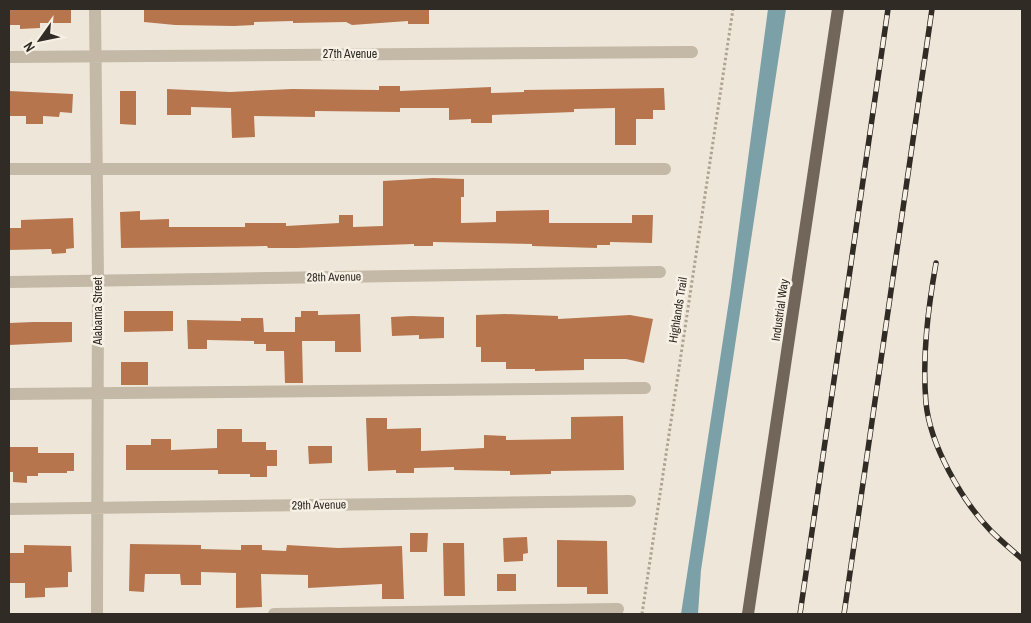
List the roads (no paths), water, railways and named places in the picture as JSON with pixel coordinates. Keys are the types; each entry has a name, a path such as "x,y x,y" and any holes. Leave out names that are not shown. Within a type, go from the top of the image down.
{"main road":[{"name":"Industrial Way","path":"748,614 838,9"}],"street":[{"name":"Alabama Street","path":"95,9 98,281 97,614"},
{"name":"27th Avenue","path":"9,56 692,52"},
{"path":"9,169 665,169"},
{"name":"28th Avenue","path":"9,282 660,272"},
{"path":"9,394 645,388"},
{"name":"29th Avenue","path":"9,509 630,501"},
{"path":"274,614 618,609"}],"water":[{"path":"768,9 786,9 701,570 698,614 681,614 730,294"}],"railway":[{"path":"800,614 888,9"},
{"path":"844,614 932,9"},
{"path":"936,263 925,350 926,403 929,419 949,472 969,504 991,531 1022,559"}]}
